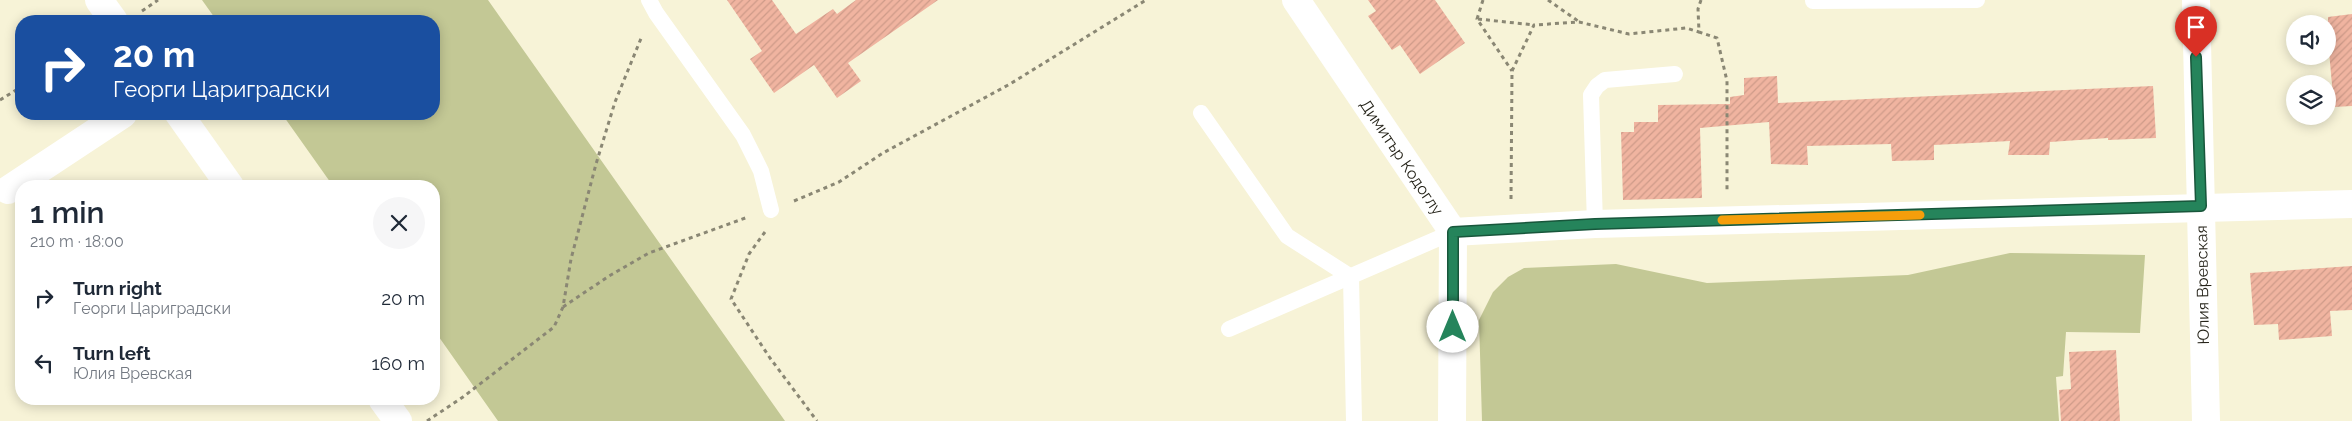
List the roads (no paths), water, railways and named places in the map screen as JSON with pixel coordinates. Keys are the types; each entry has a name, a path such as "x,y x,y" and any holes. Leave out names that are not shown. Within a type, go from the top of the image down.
{"street":[{"path":"99,0 110,15"},
{"name":"Димитър Кодоглу","path":"1296,0 1453,232 1452,421"},
{"name":"Юлия Вревская","path":"2196,0 2198,153 2206,421"},
{"path":"23,180 114,120"},
{"path":"183,120 226,180"},
{"path":"8,190 15,185"},
{"path":"1453,232 1595,224 2201,206 2352,204"},
{"path":"386,405 398,421"}],"lane":[{"path":"1813,1 1977,0"},
{"path":"652,7 743,135 779,207"},
{"path":"1595,224 1591,95 1596,86 1605,80 1675,74"},
{"path":"1201,113 1287,236 1351,277"},
{"path":"1229,329 1453,232"},
{"path":"1351,277 1354,421"}]}
